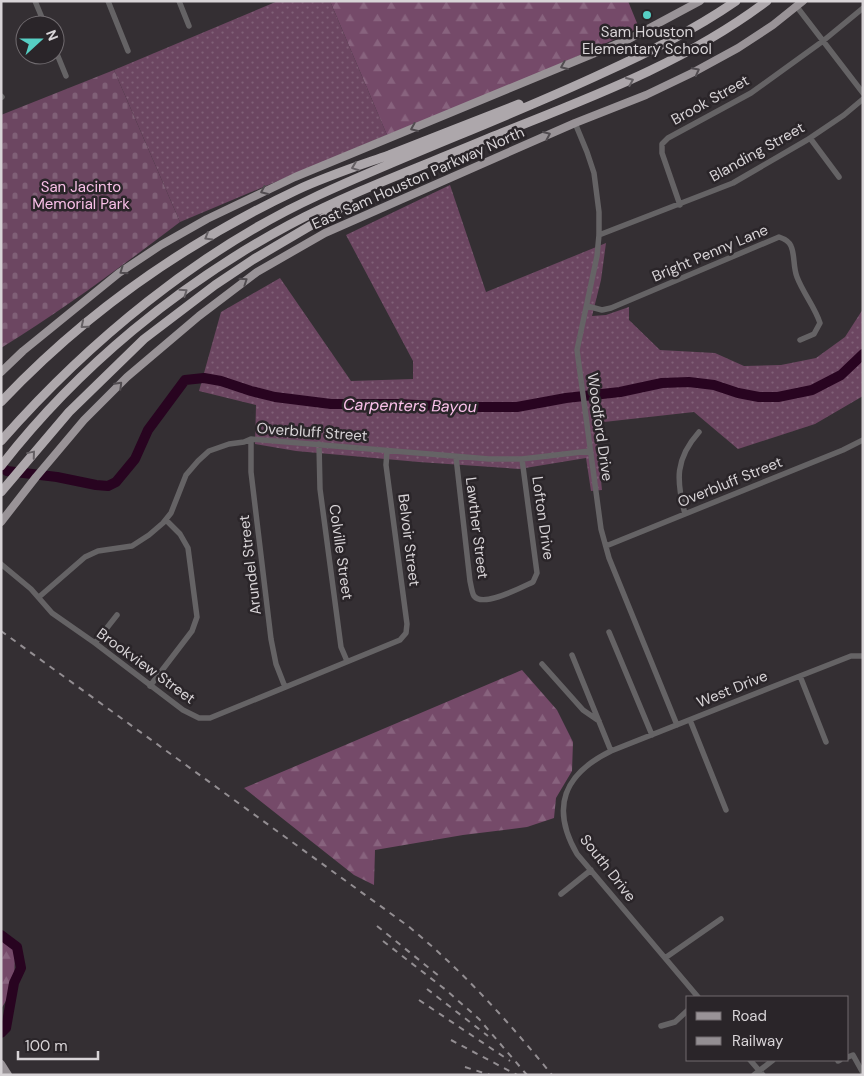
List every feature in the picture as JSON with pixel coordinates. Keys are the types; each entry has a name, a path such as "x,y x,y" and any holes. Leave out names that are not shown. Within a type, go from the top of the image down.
{"highway":[{"name":"East Sam Houston Parkway North","path":"1,441 46,394 124,321 163,291 266,222 319,194 560,93 644,54 688,32 736,1"},
{"name":"East Sam Houston Parkway North","path":"1,466 55,404 99,360 146,320 231,260 290,225 348,197 643,75 694,49 767,1"},
{"path":"728,28 774,1"},
{"path":"1,402 27,375 101,310 136,284 207,238 299,189 644,54"},
{"path":"1,492 69,412 128,354 160,326 254,259 328,214 406,172"}],"main road":[{"path":"1,372 23,351 119,273 161,245 208,219 295,178 629,39 700,1"},
{"name":"East Sam Houston Parkway North","path":"1,522 84,420 127,377 218,300 257,272 325,232 575,123 646,95 694,72 738,48 800,4"},
{"path":"1,1064 8,1075"}],"street":[{"path":"35,1 41,15"},
{"path":"108,1 128,51"},
{"path":"179,1 189,26"},
{"path":"800,4 823,41 863,93"},
{"path":"823,41 863,8"},
{"name":"Brook Street","path":"680,204 662,153 662,144 668,138 751,93 823,41"},
{"path":"62,65 66,76"},
{"name":"Blanding Street","path":"599,235 732,183 810,138 844,115 863,99"},
{"name":"Woodford Drive","path":"575,123 594,174 599,212 597,256 577,350 601,529 609,558 677,725"},
{"path":"810,138 839,177"},
{"name":"Bright Penny Lane","path":"586,306 602,310 611,308 780,237 786,239 791,246 796,276 818,315 820,323 814,334 800,340"},
{"path":"685,514 680,491 679,471 687,446 699,432"},
{"name":"Overbluff Street","path":"39,597 85,557 98,552 132,546 149,535 171,513 186,475 198,460 209,451 229,444 244,442 250,439 456,457 522,459 590,451"},
{"name":"Arundel Street","path":"250,439 270,639 276,664 285,687"},
{"name":"Overbluff Street","path":"606,546 863,440"},
{"name":"Colville Street","path":"319,444 320,488 341,647 347,661"},
{"name":"Belvoir Street","path":"388,450 386,465 407,624 406,633"},
{"name":"Lawther Street","path":"456,457 470,581 474,596 479,599"},
{"name":"Lofton Drive","path":"479,599 490,600 533,582 536,578 537,573 522,459"},
{"path":"150,686 192,631 197,616 189,553 180,534 166,520"},
{"name":"Brookview Street","path":"1,564 39,597 52,613 95,643 188,714 205,718 210,718 400,640 406,633"},
{"path":"95,643 116,615"},
{"path":"609,632 652,735"},
{"path":"572,655 611,751"},
{"name":"West Drive","path":"611,751 851,656 863,656"},
{"path":"542,664 583,710 599,721"},
{"path":"800,676 826,742"},
{"path":"690,720 726,810"},
{"name":"South Drive","path":"611,751 582,769 571,784 565,800 564,818 566,833 577,854 697,996"},
{"path":"561,894 591,870"},
{"path":"665,958 721,918"},
{"path":"661,1026 675,1022 686,1012"},
{"path":"849,1057 854,1055 863,1072"},
{"path":"751,1061 759,1073 772,1061"}],"green space":[{"path":"278,1 330,1 387,135 180,222 114,70"},
{"path":"330,1 628,1 639,28 519,83 387,135"},
{"name":"San Jacinto Memorial Park","path":"114,70 180,222 70,303 1,348 1,115"},
{"path":"450,185 486,292 606,243 601,280 592,316 606,315 629,307 629,320 660,350 715,353 744,366 781,365 816,358 845,337 863,309 863,396 815,424 738,449 694,412 595,423 602,490 591,491 586,458 519,469 296,451 255,444 256,405 199,391 221,312 280,278 351,381 413,379 413,361 346,235"},
{"path":"522,670 557,710 573,742 572,771 556,798 554,818 527,827 463,835 375,850 374,885 354,875 244,788"},
{"path":"1,938 15,949 14,988 1,1009"}],"waterway":[{"name":"Carpenters Bayou","path":"1,467 7,471 108,486 116,482 135,459 148,430 185,380 204,378 275,397 331,404 517,407 566,398 620,392 662,383 689,382 714,385 738,393 759,397 778,397 812,390 841,375 863,354"},
{"name":"Carpenters Bayou","path":"1,935 17,947 21,968 14,983 6,1028 1,1033"}],"railway":[{"path":"1,631 408,926 447,960 484,997 552,1075"},
{"path":"377,926 439,976"},
{"path":"383,941 446,990 479,1019 527,1075"},
{"path":"427,989 488,1036"},
{"path":"419,1000 510,1061"},
{"path":"451,1040 517,1075"},
{"path":"465,1067 490,1075"}],"place":[{"name":"Sam Houston Elementary School","path":"647,15"}]}
